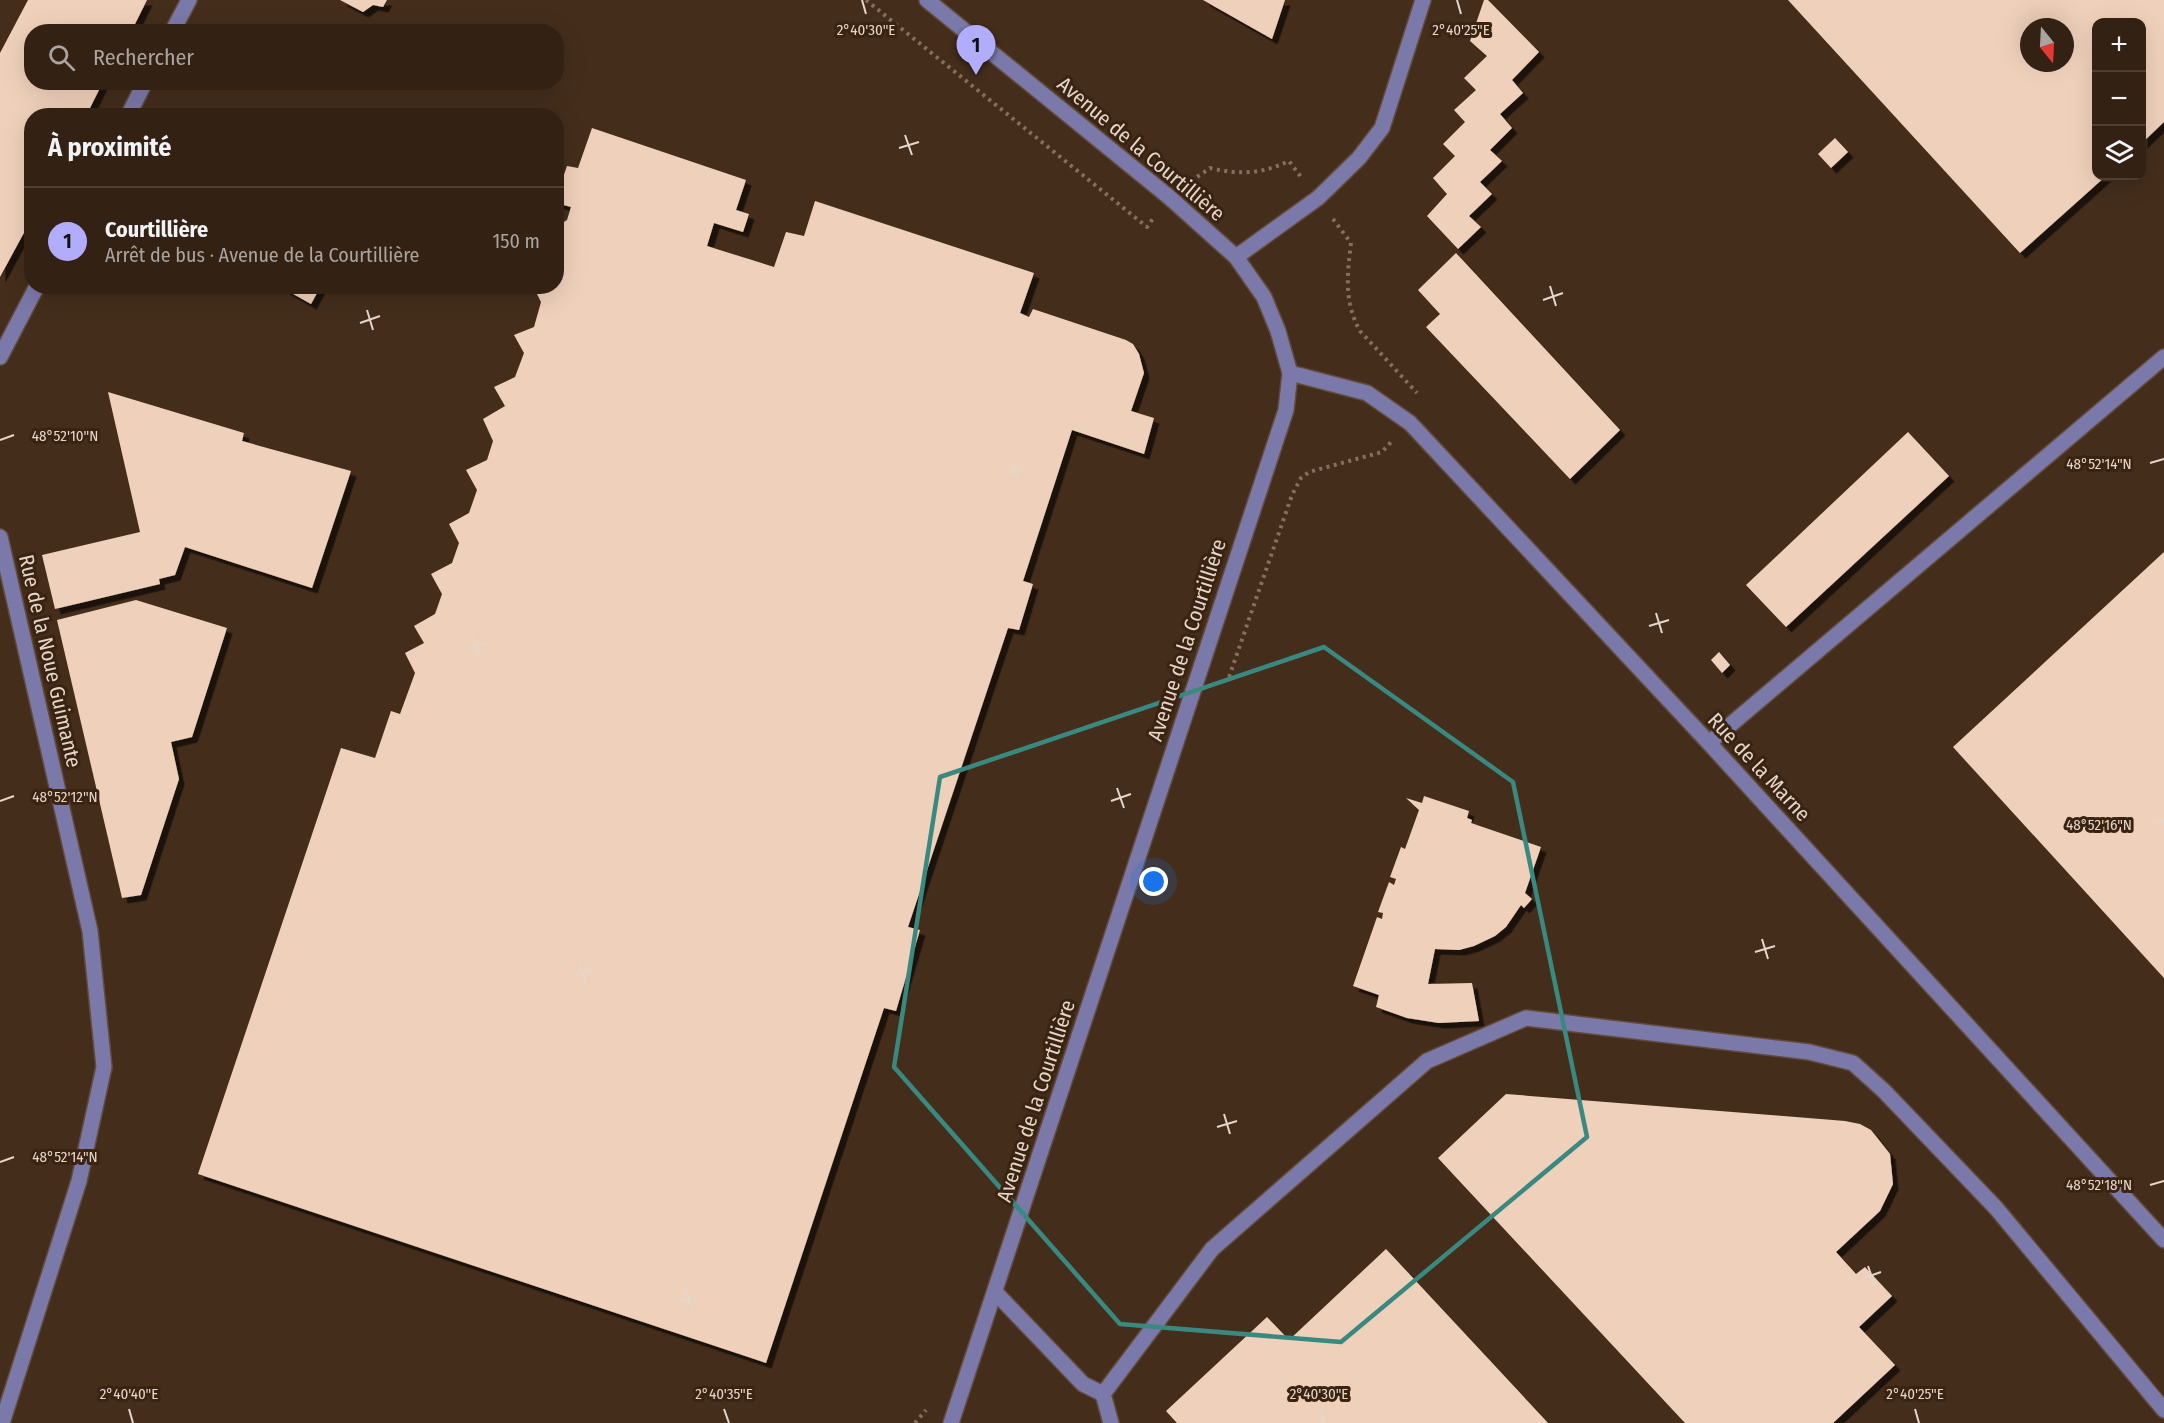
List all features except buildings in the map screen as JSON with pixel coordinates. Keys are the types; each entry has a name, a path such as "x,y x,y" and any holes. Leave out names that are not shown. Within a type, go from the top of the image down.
{"street":[{"path":"176,24 189,0"},
{"name":"Avenue de la Courtillière","path":"927,0 1169,197 1236,257 1264,297 1278,331 1290,373 1286,410 951,1423"},
{"path":"1236,257 1318,198 1359,158 1382,128 1423,0"},
{"path":"132,108 141,90"},
{"path":"0,357 33,294"},
{"path":"1709,743 2164,357"},
{"name":"Rue de la Marne","path":"1290,373 1367,393 1410,423 1709,743 2164,1240"},
{"name":"Rue de la Noue Guimante","path":"0,537 90,931 104,1067 79,1181 2,1423"},
{"path":"1103,1394 1212,1249 1427,1061 1526,1018 1809,1053 1853,1064 1884,1090 1996,1208 2164,1410"},
{"path":"995,1292 1083,1384 1103,1394 1111,1423"}],"path":[{"path":"1226,686 1292,495 1301,478 1309,472 1382,452 1410,423"}],"highlighted area":[{"path":"1324,647 1513,782 1587,1137 1341,1342 1120,1324 894,1067 940,777"}],"place":[{"name":"Courtillière","path":"976,75"}]}
